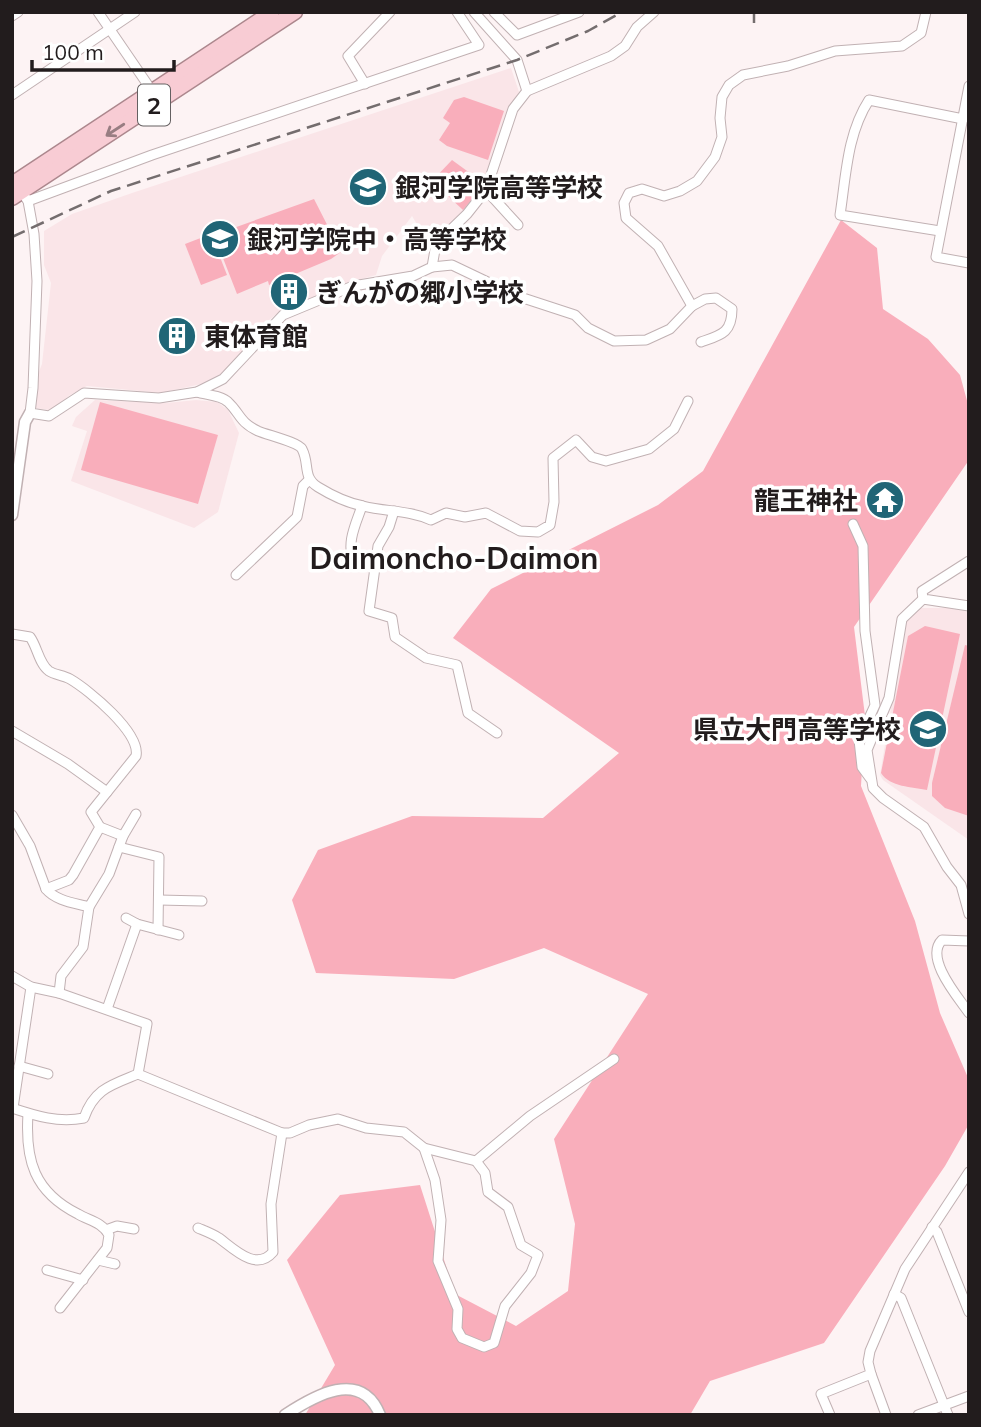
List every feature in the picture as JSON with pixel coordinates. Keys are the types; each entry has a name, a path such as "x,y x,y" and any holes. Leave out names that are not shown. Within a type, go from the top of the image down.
{"highway":[{"name":"2","path":"17,189 152,91 272,12"},
{"name":"2","path":"17,189 295,12"}],"street":[{"path":"12,16 18,12"},
{"path":"98,12 152,91"},
{"path":"12,95 135,12"},
{"path":"365,84 348,57 390,12"},
{"path":"12,515 25,422 30,413 33,388 37,281 34,234 17,189 152,155 479,45 457,12"},
{"path":"474,12 517,60 527,91"},
{"path":"495,12 517,35 579,12"},
{"path":"432,267 436,244 467,214 486,190 513,109 527,91 611,56 625,46 637,27 654,12"},
{"path":"692,306 658,246 626,218 624,203 629,193 642,189 664,196 697,181 719,147 722,136 722,97 729,85 743,75 789,66 835,51 902,46 920,33 926,12"},
{"path":"969,86 936,257 969,263"},
{"path":"940,231 840,215 848,158 858,119 870,100 963,119"},
{"path":"486,190 518,225"},
{"path":"30,413 49,416 84,393 159,398 197,392 223,379 283,315 353,286 413,276 432,267 452,265 517,296 575,315 588,328 614,341 646,340 670,329 692,306 705,299 716,298 732,309 732,323 726,331 701,342"},
{"path":"197,392 223,398 242,422 297,444 302,449 309,480 330,494 362,506 413,512 431,520 446,513 465,517 486,513 520,531 538,532 550,525 554,502 553,458 576,440 592,457 606,461 649,449 674,429 688,401"},
{"path":"236,575 296,517 303,486 309,480"},
{"path":"354,563 349,551 351,536 362,506"},
{"path":"394,511 389,527 378,546 369,611 392,618 395,637 426,658 457,665 468,713 497,733"},
{"path":"853,524 863,546 865,631 876,705 859,740 862,767 872,781"},
{"path":"923,599 922,591 969,561"},
{"path":"923,599 902,619 889,698 867,750 873,788 924,827 947,867 961,885 969,914"},
{"path":"923,599 969,606"},
{"path":"12,634 30,637 44,666 83,688 128,731 137,750 136,756 90,812 100,827 123,836"},
{"path":"12,732 68,764 107,792"},
{"path":"59,993 61,976 83,947 89,907 109,874 123,836 136,814"},
{"path":"12,816 30,846 46,889 61,899 89,907"},
{"path":"46,889 69,880 100,827"},
{"path":"119,847 159,857 158,930"},
{"path":"159,900 202,901"},
{"path":"126,918 137,924 179,935"},
{"path":"107,1009 137,924"},
{"path":"969,941 942,940 937,945 936,954 938,966 969,1013"},
{"path":"12,976 31,987 59,993 147,1024 138,1074"},
{"path":"31,987 13,1108 28,1114 58,1121 84,1118 88,1104 96,1094 138,1074 282,1133 338,1119 366,1129 404,1132 424,1148 476,1161 485,1173 488,1192 508,1207 521,1245 538,1255 531,1273 505,1306 494,1343 484,1347 462,1338 457,1329 458,1309 438,1262 441,1220 435,1180 424,1148"},
{"path":"476,1161 530,1116 614,1059"},
{"path":"19,1066 48,1074"},
{"path":"28,1114 27,1150 36,1175 61,1203 71,1211 103,1226 109,1235 107,1248 60,1308"},
{"path":"198,1228 216,1236 246,1258 259,1261 273,1252 271,1204 282,1133"},
{"path":"886,1415 868,1358 905,1269 969,1172"},
{"path":"106,1230 117,1226 134,1229"},
{"path":"932,1227 937,1232 969,1312"},
{"path":"98,1260 115,1264"},
{"path":"47,1269 83,1280"},
{"path":"894,1294 901,1298 947,1415"},
{"path":"830,1415 821,1394 871,1374"},
{"path":"285,1415 307,1400 341,1388 357,1390 369,1398 380,1415"},
{"path":"918,1415 969,1396"}],"shaded area":[{"name":"銀河学院中・高等学校","path":"511,68 519,92 505,116 487,184 430,246 412,216 382,256 376,275 343,284 275,315 241,359 220,376 201,384 161,393 87,386 53,409 36,408 51,283 44,265 44,231 72,214 132,193"},
{"path":"464,97 504,111 488,160 447,146 439,140 450,123 443,118 454,100"},
{"path":"452,160 485,184 463,210 432,181"},
{"path":"314,199 341,252 331,259 269,285 268,281 237,294 214,235"},
{"path":"841,220 877,248 883,309 928,339 960,375 969,408 969,460 854,627 865,716 861,786 915,921 940,1013 969,1080 969,1124 945,1166 824,1343 710,1381 690,1415 305,1415 335,1365 287,1260 340,1195 420,1185 455,1294 516,1326 568,1291 575,1224 554,1139 648,994 544,948 454,979 316,973 292,900 318,850 412,816 543,818 619,753 453,638 491,589 658,505 703,471"},
{"path":"211,234 227,275 201,285 185,244"},
{"path":"95,400 166,403 196,400 217,402 228,410 239,433 218,512 194,528 71,481 87,431 72,426 76,417"},
{"path":"100,402 218,435 198,504 81,470"},
{"name":"県立大門高等学校","path":"920,608 948,608 969,612 969,840 883,780 880,775 905,623 911,614"},
{"path":"925,626 960,634 927,790 896,784 881,773 908,636"},
{"path":"965,645 969,646 969,816 945,808 932,796 932,783"}],"railway":[{"path":"12,237 111,191 517,60 588,31 622,12"},
{"path":"754,12 754,23"}],"place":[{"name":"銀河学院高等学校","path":"368,187"},
{"name":"銀河学院中・高等学校","path":"220,239"},
{"name":"ぎんがの郷小学校","path":"289,292"},
{"name":"東体育館","path":"177,336"},
{"name":"龍王神社","path":"885,500"},
{"name":"県立大門高等学校","path":"928,729"}],"district":[{"name":"Daimoncho-Daimon","path":"454,558"}]}
